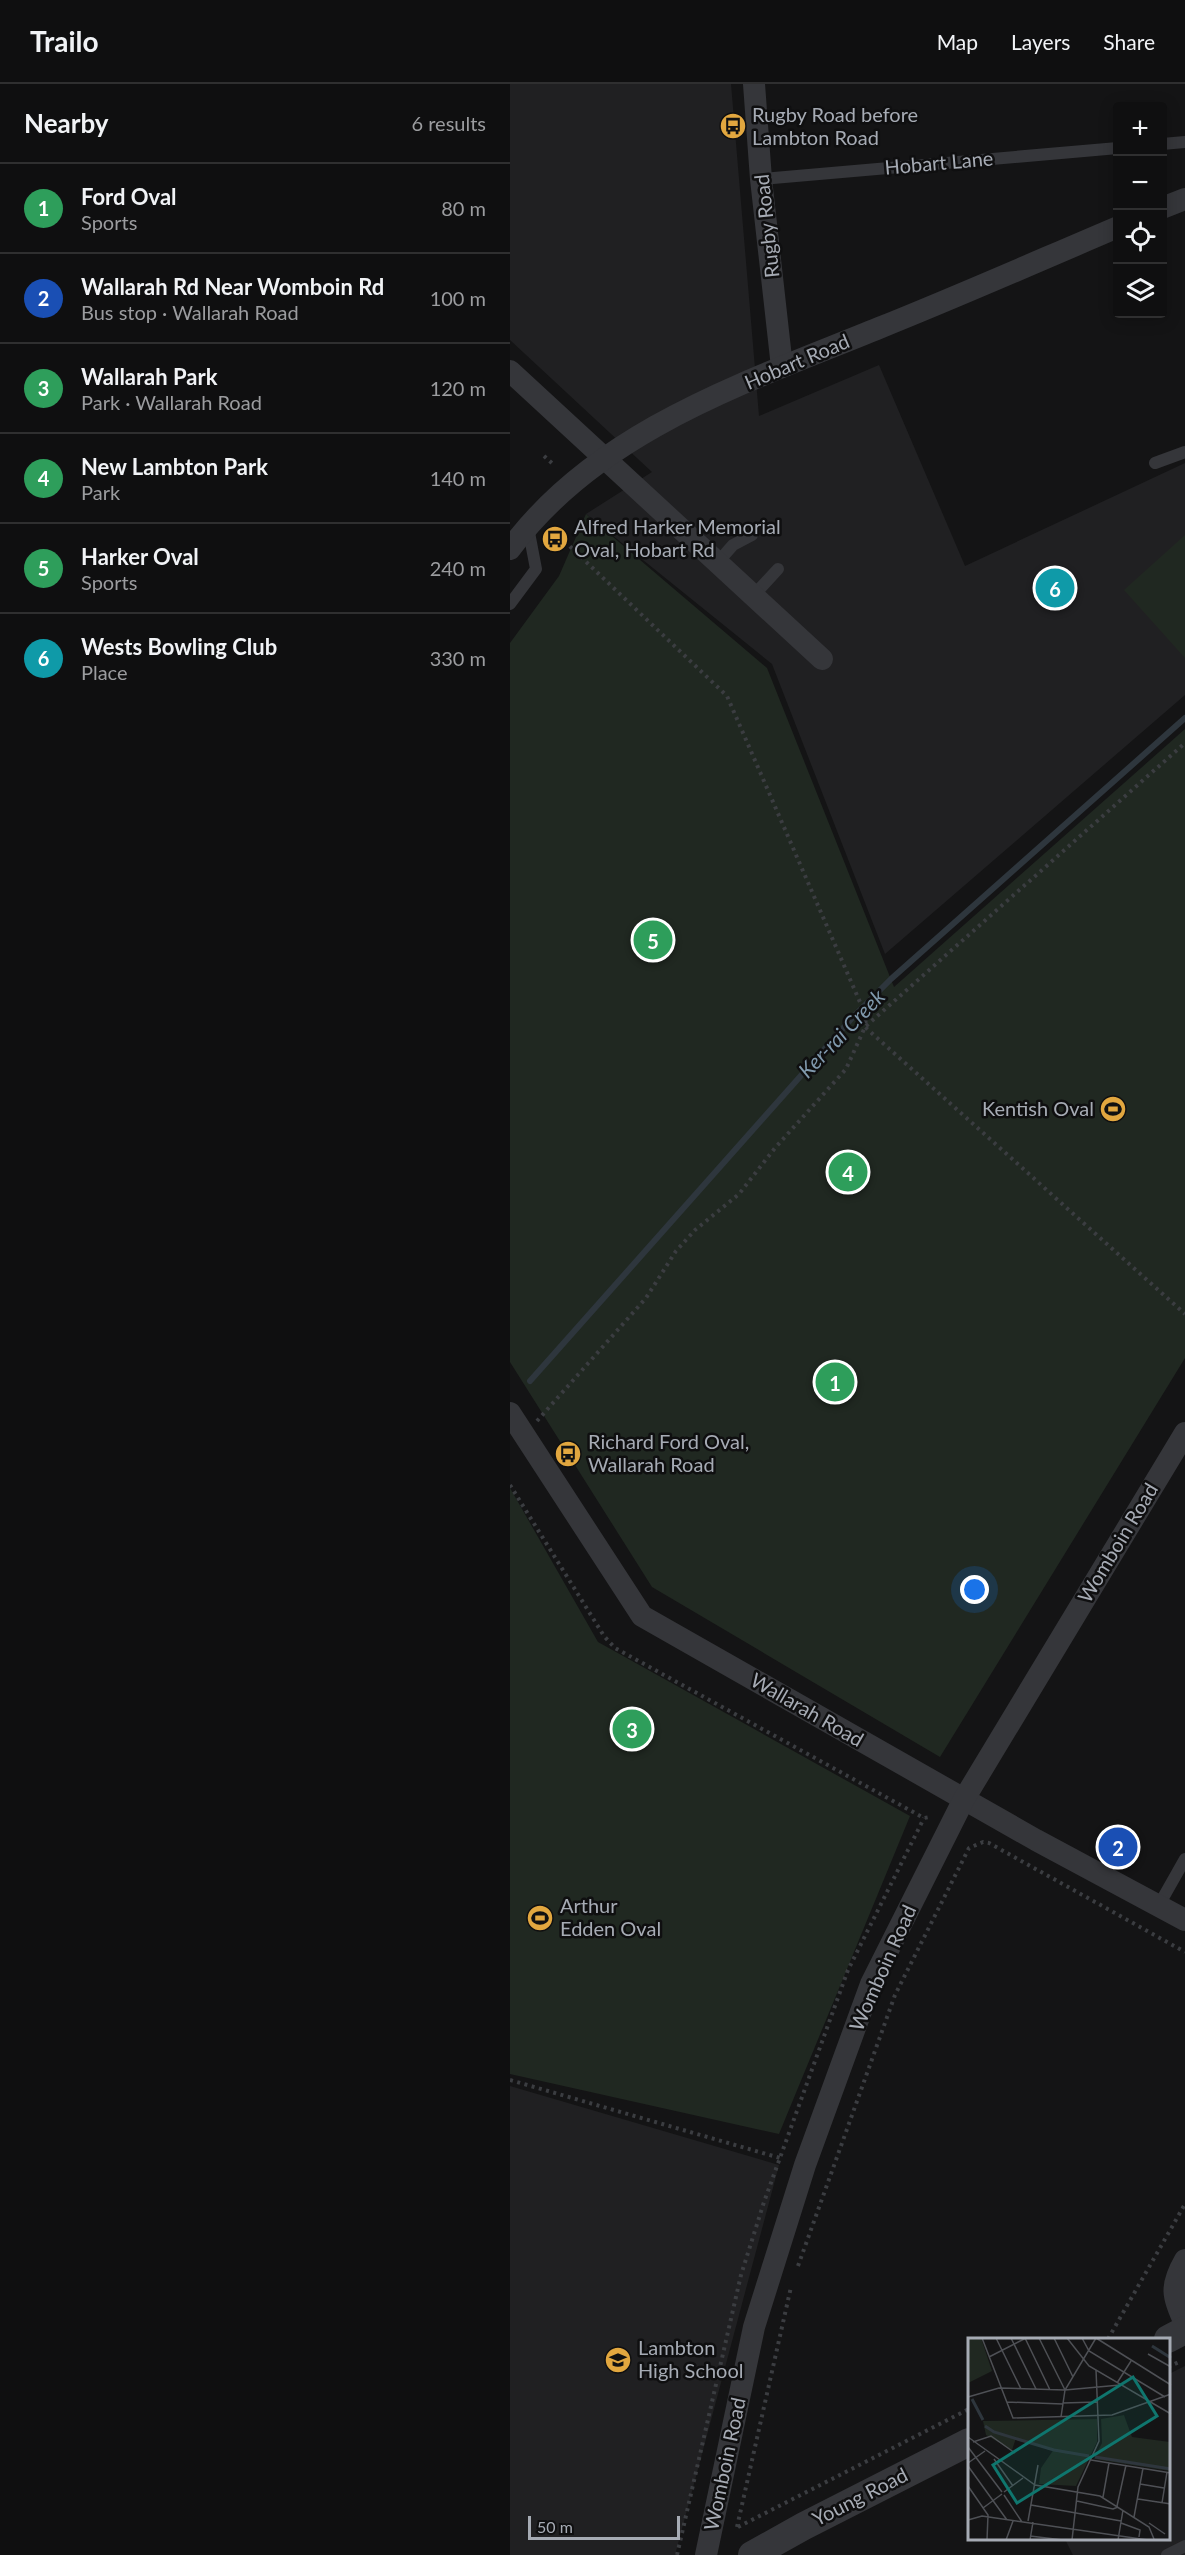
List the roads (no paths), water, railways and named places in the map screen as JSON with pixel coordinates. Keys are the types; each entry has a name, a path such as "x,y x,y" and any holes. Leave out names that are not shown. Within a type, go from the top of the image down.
{"street":[{"name":"Rugby Road","path":"754,84 761,179 782,367"},
{"path":"1167,206 1185,199"},
{"name":"Hobart Road","path":"510,549 528,526 605,458 704,401 1113,229"},
{"path":"510,371 822,658"},
{"name":"Wallarah Road","path":"510,1413 642,1616 964,1799 1185,1920"},
{"name":"Womboin Road","path":"706,2555 754,2327 805,2166 871,1984 964,1799 1185,1433"},
{"path":"1185,2259 1173,2287 1175,2302 1185,2323"},
{"path":"1170,2338 1185,2330"},
{"name":"Young Road","path":"752,2555 968,2443"}],"lane":[{"path":"1167,144 1185,142"},
{"name":"Hobart Lane","path":"761,179 1113,148"},
{"path":"1155,463 1185,452"},
{"path":"510,604 536,569 528,526"},
{"path":"718,562 733,545 752,535"},
{"path":"754,595 778,569"},
{"path":"1159,1905 1185,1859"},
{"path":"1167,2555 1185,2546"}],"waterway":[{"name":"Ker-rai Creek","path":"530,1381 853,1017 891,979 1185,718"}],"place":[{"name":"Rugby Road before Lambton Road","path":"733,126"},
{"name":"Alfred Harker Memorial Oval, Hobart Rd","path":"555,539"},
{"name":"Wests Bowling Club","path":"1055,588"},
{"name":"Harker Oval","path":"653,940"},
{"name":"Kentish Oval","path":"1113,1109"},
{"name":"New Lambton Park","path":"848,1172"},
{"name":"Ford Oval","path":"835,1382"},
{"name":"Richard Ford Oval, Wallarah Road","path":"568,1454"},
{"name":"Wallarah Park","path":"632,1729"},
{"name":"Wallarah Rd Near Womboin Rd","path":"1118,1847"},
{"name":"Arthur Edden Oval","path":"540,1918"},
{"name":"Lambton High School","path":"618,2360"}]}
